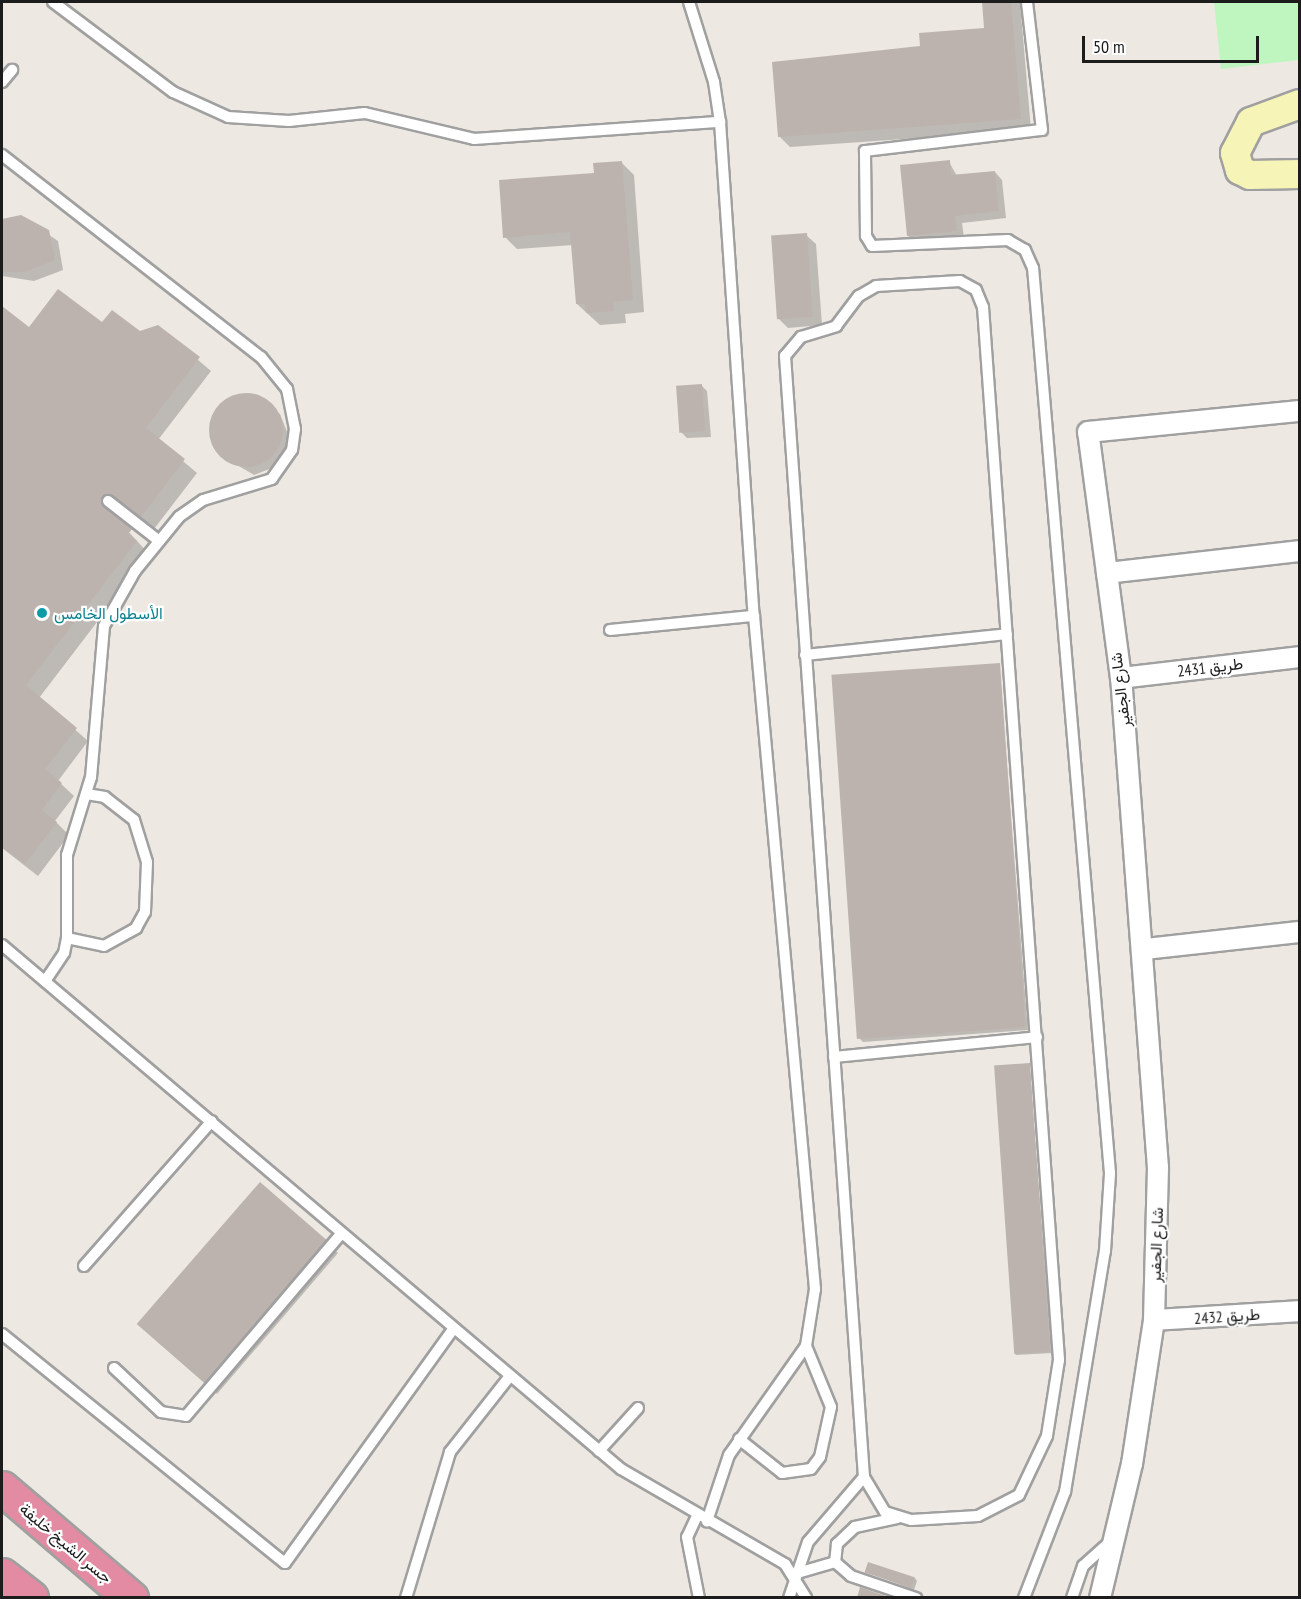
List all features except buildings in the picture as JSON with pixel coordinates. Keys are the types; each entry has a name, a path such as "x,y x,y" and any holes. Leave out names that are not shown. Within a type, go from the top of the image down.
{"highway":[{"name":"جسر الشيخ خليفة","path":"2,1488 131,1598"},
{"path":"2,1575 31,1598"}],"main road":[{"path":"1299,104 1251,122 1235,153 1240,170 1250,175 1299,174"}],"street":[{"name":"شارع الجفير","path":"1100,1598 1114,1538 1154,1320 1158,1168 1145,949 1121,678 1088,432 1299,411"},
{"path":"1107,573 1299,550"},
{"name":"طريق 2431","path":"1121,678 1299,657"},
{"path":"1145,949 1299,932"},
{"name":"طريق 2432","path":"1154,1320 1299,1311"}],"lane":[{"path":"53,2 173,92 228,117 289,121 365,113 474,139 720,122"},
{"path":"689,2 714,82 720,122 754,616 815,1289 806,1346 739,1439 702,1518 687,1537 699,1598"},
{"path":"1024,1598 1065,1492 1106,1251 1110,1173 1033,268 1025,250 1008,240 872,246 866,236 865,151 1042,130 1027,2"},
{"path":"2,82 12,70"},
{"path":"2,155 261,357 287,389 296,429 284,466 256,486 203,500 158,540 104,626 86,794 67,855 67,938 64,953 45,981"},
{"path":"835,1562 837,1544 855,1527 897,1518 970,1517 1006,1505 1028,1482 1047,1436 1059,1335 981,298 960,281 885,285 867,290 836,326 801,337 785,356 864,1478 875,1502 897,1518"},
{"path":"108,501 158,540"},
{"path":"610,630 754,616"},
{"path":"805,656 1007,634"},
{"path":"67,938 104,946 136,928 145,912 147,862 134,820 105,797 86,794"},
{"path":"2,945 643,1486 702,1518 794,1574 806,1598"},
{"path":"834,1057 1036,1037"},
{"path":"84,1266 212,1121"},
{"path":"114,1368 161,1412 186,1416 342,1233"},
{"path":"2,1334 285,1563 454,1328"},
{"path":"739,1439 782,1473 811,1469 820,1457 831,1407 806,1346"},
{"path":"406,1598 450,1452 510,1376"},
{"path":"599,1450 638,1408"},
{"path":"789,1598 794,1574 814,1533 864,1478"},
{"path":"1072,1598 1083,1566 1114,1538"},
{"path":"794,1574 835,1562"},
{"path":"835,1562 851,1576 916,1598"}],"green space":[{"path":"1214,2 1299,2 1299,60 1221,69"}],"place":[{"name":"الأسطول الخامس","path":"42,613"}]}
